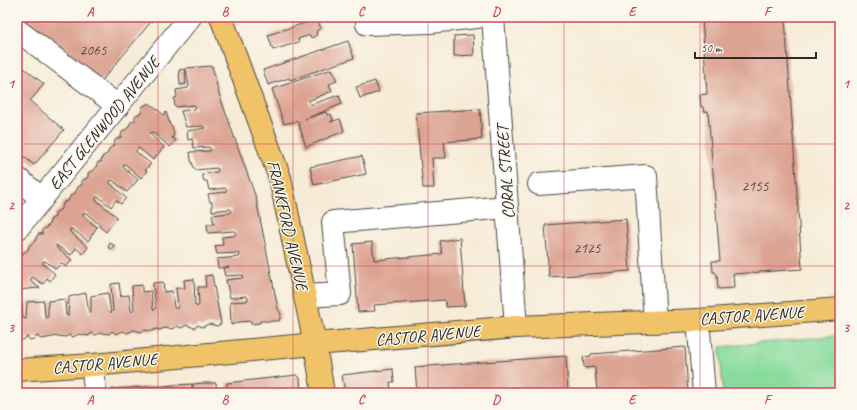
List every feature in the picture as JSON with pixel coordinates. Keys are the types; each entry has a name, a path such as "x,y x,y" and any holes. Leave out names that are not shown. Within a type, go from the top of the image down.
{"main road":[{"name":"FRANKFORD AVENUE","path":"221,17 280,178 315,344 323,393"},
{"name":"CASTOR AVENUE","path":"17,370 93,365 315,344 516,328 698,320 840,309"}],"street":[{"name":"EAST GLENWOOD AVENUE","path":"17,229 190,17"},
{"path":"367,24 430,22 477,17"},
{"name":"CORAL STREET","path":"493,17 516,328"},
{"path":"17,30 118,106"},
{"path":"539,184 646,176 655,322"},
{"path":"17,178 42,199"},
{"path":"305,296 340,294 333,222 507,207"},
{"path":"698,320 704,393"},
{"path":"93,365 95,393"}],"green space":[{"path":"840,335 840,393 723,393 720,347"}],"building":[{"path":"19,17 155,17 99,84"},
{"path":"702,17 785,17 802,269 733,274 734,288 718,289 717,275 713,272 712,261 720,261 708,111 704,112 703,107 701,107 700,95 707,94"},
{"path":"314,20 315,22 318,21 321,29 317,30 316,36 311,38 310,35 298,39 299,42 273,50 268,35"},
{"path":"473,35 474,55 454,56 454,36"},
{"path":"348,41 354,58 290,80 289,78 268,85 263,70"},
{"path":"20,65 44,84 30,101 64,130 34,165 17,151 17,69"},
{"path":"212,66 219,94 256,198 278,309 281,314 279,321 260,321 260,323 251,324 251,321 239,322 231,325 230,302 247,301 248,298 246,296 230,298 226,280 242,278 244,276 225,276 223,268 229,267 218,268 217,259 239,257 240,255 238,253 217,254 215,246 223,245 222,237 234,236 236,233 234,231 208,233 207,224 214,224 212,215 230,213 232,211 230,209 212,211 212,202 210,202 208,194 225,192 227,190 225,188 209,190 207,181 204,181 202,174 217,172 217,168 195,170 190,152 210,151 211,149 209,147 194,148 192,139 188,140 187,131 205,128 203,126 186,127 181,111 195,109 196,107 194,105 175,107 174,98 177,98 176,90 188,88 189,86 186,68"},
{"path":"185,69 186,84 180,85 179,70"},
{"path":"332,69 337,81 329,84 332,91 308,101 310,105 339,95 342,104 305,119 326,112 327,115 331,114 333,121 330,122 340,119 344,131 306,147 298,121 284,124 272,89"},
{"path":"375,81 379,92 360,98 356,87"},
{"path":"149,103 164,115 166,112 174,135 172,138 176,140 170,147 152,132 149,133 164,147 153,160 139,148 137,149 136,152 151,164 145,170 147,171 141,178 125,164 123,165 123,167 138,180 127,192 112,180 110,181 110,183 126,198 121,204 116,200 111,207 99,197 96,197 96,200 117,217 106,232 86,213 83,213 83,216 97,227 88,241 70,229 70,232 88,247 83,254 76,248 71,255 56,245 57,248 72,260 66,267 61,263 56,269 45,261 43,264 55,274 50,281 47,278 43,284 32,277 30,281 40,288 17,290 17,260 21,258 22,254 28,250 29,246 35,241 38,234 42,234 42,230 48,226 51,219 55,217 55,213 61,209 64,202 68,201 78,187 82,185 82,181 88,177 88,173 95,169 98,162 101,162 102,157 108,153 109,149 114,145 115,140 121,137 122,132 128,128 131,122 135,121 135,116 142,112 142,107"},
{"path":"480,109 482,139 444,142 446,158 432,158 434,188 423,188 416,113"},
{"path":"362,156 366,174 314,185 310,167"},
{"path":"626,219 630,271 549,277 545,225"},
{"path":"460,238 465,306 446,307 445,300 374,305 375,311 358,312 353,244 372,242 374,260 442,254 440,241"},
{"path":"110,243 115,246 112,250 108,247"},
{"path":"212,275 221,324 217,326 209,324 202,327 198,325 194,328 187,325 181,328 177,326 174,329 165,328 152,331 143,330 141,332 134,330 127,333 123,331 116,334 112,331 109,334 101,333 95,335 92,333 88,336 79,334 73,337 68,335 66,337 58,336 41,339 37,336 30,340 27,337 23,340 17,339 17,303 22,303 23,318 26,319 27,302 44,301 45,317 47,318 48,301 65,299 66,315 68,316 69,297 86,293 89,314 91,312 91,296 108,293 111,313 113,311 111,284 119,283 121,298 121,296 129,295 132,312 134,310 132,286 142,285 142,292 151,291 154,310 156,308 153,283 163,282 164,292 172,291 174,307 176,309 178,307 176,288 185,288 184,280 194,279 195,305 197,307 199,305 198,287 206,287 205,276"},
{"path":"685,347 688,393 597,393 595,367 585,368 584,366 583,357 591,356 591,354"},
{"path":"566,356 568,393 417,393 415,367"},
{"path":"393,369 394,382 390,382 391,391 375,393 345,393 342,375"},
{"path":"297,375 300,378 301,393 227,393 227,383"},
{"path":"216,383 217,393 112,393 112,389 192,384 193,390 193,384"},
{"path":"71,389 80,391 80,393 45,393 48,390 56,392 59,390 68,391"}]}
